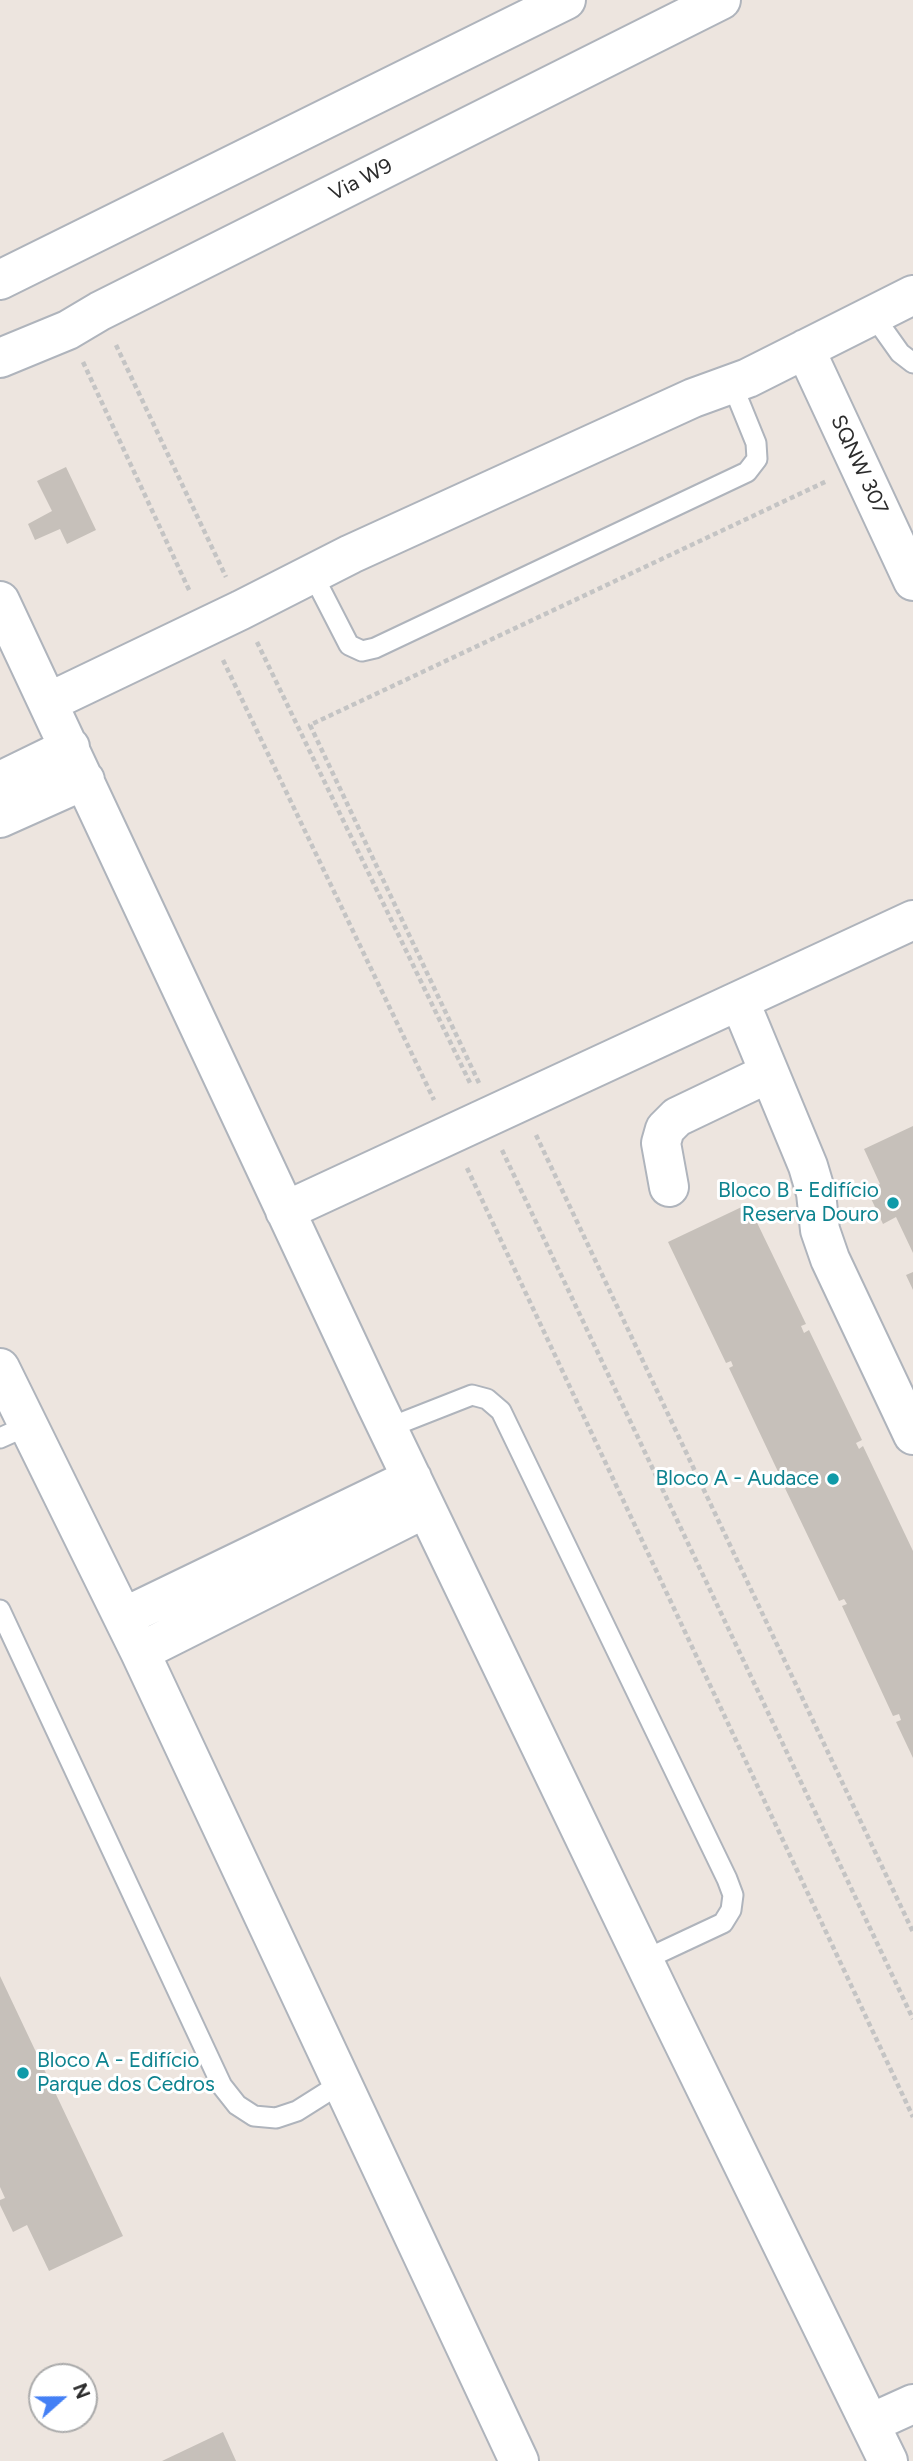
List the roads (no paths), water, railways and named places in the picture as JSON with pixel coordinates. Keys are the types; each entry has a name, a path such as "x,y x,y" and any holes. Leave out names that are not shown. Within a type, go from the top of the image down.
{"street":[{"path":"0,279 566,0"},
{"name":"Via W9","path":"0,358 68,330 100,311 721,0"},
{"path":"49,702 207,627 312,573 693,398 732,384 913,295"},
{"name":"SQNW 307","path":"805,349 913,581"},
{"path":"0,601 419,1493 888,2461"},
{"path":"0,781 77,763"},
{"path":"0,818 77,763"},
{"path":"285,1211 913,920"},
{"path":"740,1002 808,1166 816,1193 820,1230 830,1259 913,1435"},
{"path":"668,1187 661,1143 665,1129 677,1117 769,1073"},
{"path":"0,1368 15,1432 124,1617 519,2461"},
{"path":"124,1617 419,1493"},
{"path":"140,1652 419,1493"},
{"path":"871,2423 913,2404"}],"lane":[{"path":"873,315 900,353 913,363"},
{"path":"312,573 349,645 362,651 375,648 747,472 757,459 756,443 732,384"},
{"path":"388,1428 471,1395 487,1399 501,1411 704,1830 733,1895 732,1910 723,1923 644,1960"},
{"path":"0,1610 222,2086 237,2105 254,2116 276,2118 297,2111 343,2082"}],"place":[{"name":"Bloco B - Edifício Reserva Douro","path":"893,1203"},
{"name":"Bloco A - Audace","path":"833,1479"},
{"name":"Bloco A - Edifício Parque dos Cedros","path":"23,2073"}]}
